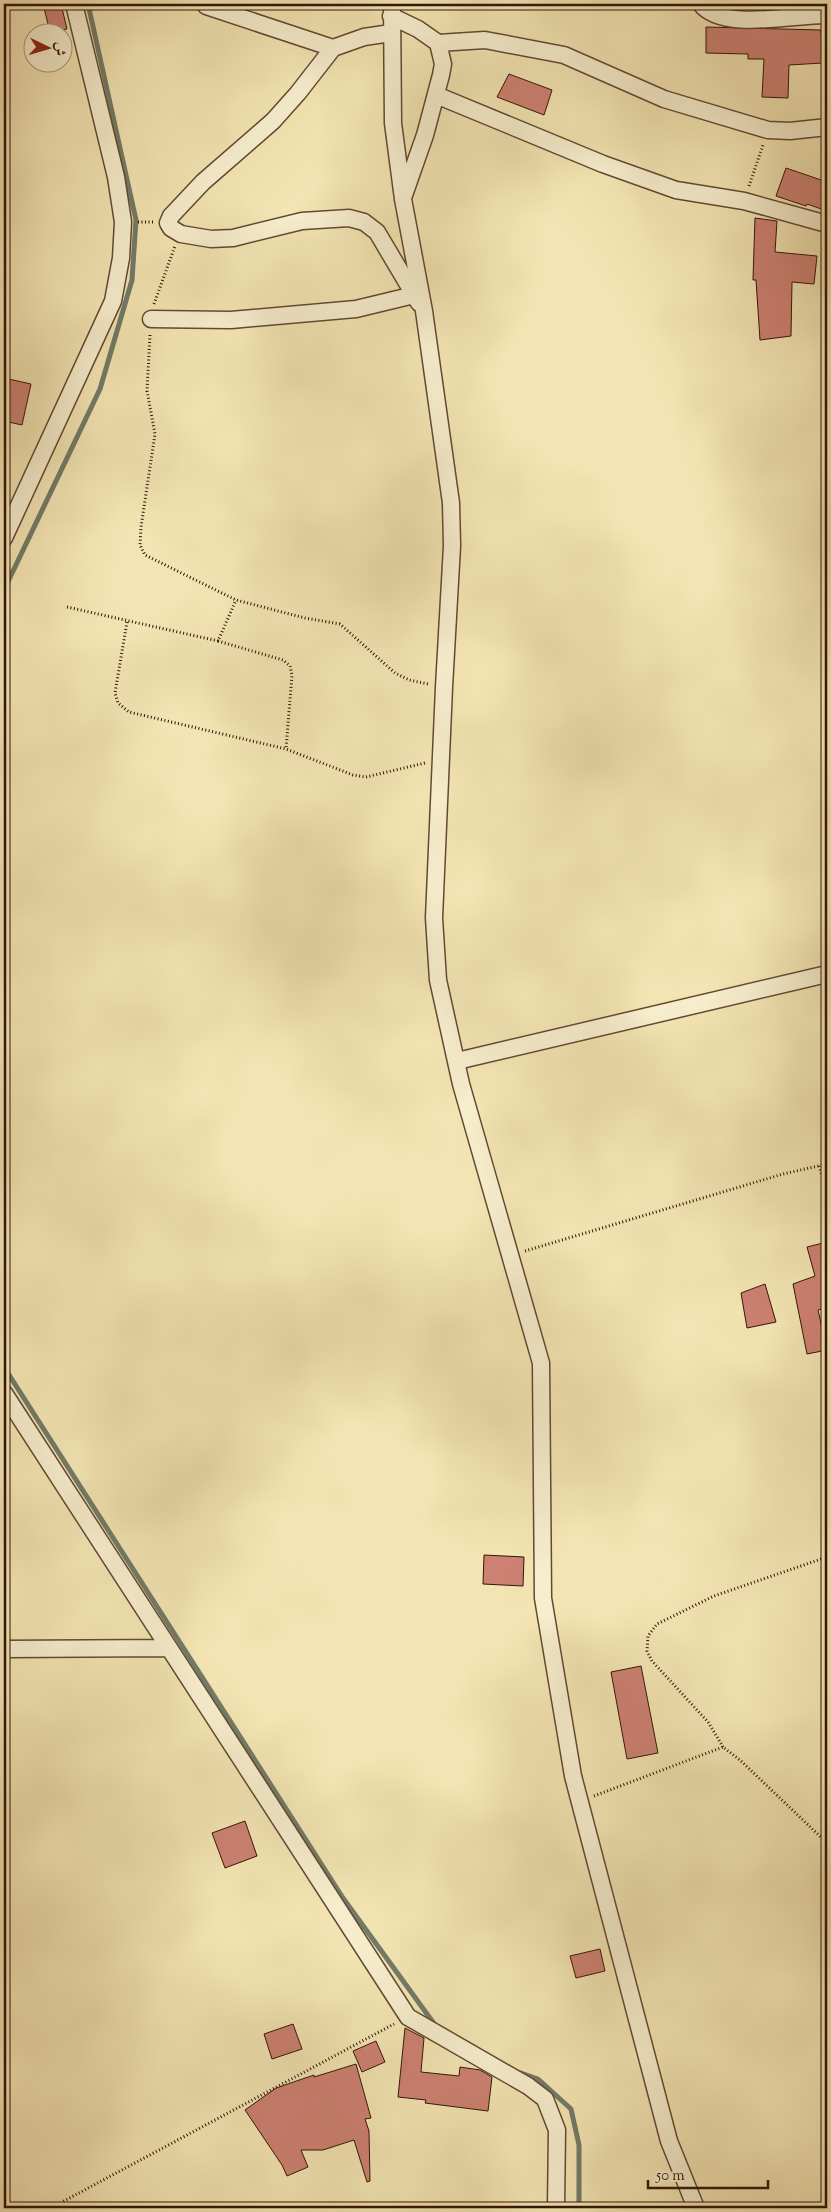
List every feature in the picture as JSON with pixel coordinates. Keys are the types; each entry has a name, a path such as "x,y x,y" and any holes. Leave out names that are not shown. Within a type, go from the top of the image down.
{"street":[{"path":"4,538 113,301 122,258 122,222 116,177 74,4"},
{"path":"701,4 706,10 722,17 758,20 807,14 827,15"},
{"path":"206,6 333,48"},
{"path":"392,18 364,37 333,48 298,93 273,121 203,182 171,216 168,222 171,228 181,234 211,239 233,238 302,221 349,218 364,222 377,232 424,311"},
{"path":"392,18 418,29 438,43 485,40 564,55 664,98 768,130 790,131 827,127"},
{"path":"392,18 394,123 403,200 424,311 451,503 452,546 440,759 435,936 438,980 461,1084 541,1363 543,1598 573,1776 670,2141 696,2208"},
{"path":"403,200 436,95 443,64 438,43"},
{"path":"436,95 603,164 667,186 744,201 827,224"},
{"path":"151,319 231,320 356,309 414,295"},
{"path":"457,1061 827,974"},
{"path":"4,1393 408,2017 528,2086 545,2099 557,2130 556,2208"},
{"path":"4,1649 169,1648"}],"path":[{"path":"744,201 768,130"},
{"path":"130,222 153,222"},
{"path":"181,234 168,262 151,319 147,391 155,442 140,545 145,556 236,600 304,618 340,624 395,673 409,680 444,687"},
{"path":"218,641 236,600"},
{"path":"67,607 218,641 283,660 290,666 292,675 286,749"},
{"path":"127,622 115,694 118,704 128,712 286,749 352,776 366,777 440,759"},
{"path":"510,1255 783,1174 827,1164"},
{"path":"819,1166 827,1191"},
{"path":"827,1557 714,1596 657,1624 648,1636 647,1651 652,1661 708,1722 723,1747 740,1760 827,1843"},
{"path":"579,1801 723,1747"},
{"path":"51,2208 408,2017"}],"building":[{"path":"43,4 61,4 65,22 48,22"},
{"path":"734,4 788,4 787,8 760,10 734,8"},
{"path":"706,27 821,30 823,63 789,65 788,98 762,97 764,59 748,59 748,54 706,53"},
{"path":"509,74 552,90 544,115 497,97"},
{"path":"786,168 827,182 827,211 776,196"},
{"path":"755,218 777,221 775,252 817,256 814,284 792,282 791,336 760,340 756,280 753,280"},
{"path":"4,378 31,384 22,425 4,421"},
{"path":"827,1242 827,1308 818,1310 827,1350 807,1354 793,1284 815,1276 807,1247"},
{"path":"765,1284 776,1322 747,1328 741,1293"},
{"path":"484,1555 524,1557 523,1586 483,1584"},
{"path":"641,1666 658,1753 627,1759 611,1672"},
{"path":"245,1821 257,1856 225,1868 212,1833"},
{"path":"600,1949 605,1971 576,1978 570,1956"},
{"path":"293,2024 302,2049 272,2059 264,2034"},
{"path":"405,2028 424,2038 421,2072 459,2076 460,2067 480,2070 492,2077 488,2111 425,2103 426,2100 398,2097"},
{"path":"376,2041 385,2062 362,2072 353,2051"},
{"path":"356,2064 371,2118 365,2119 369,2131 370,2181 367,2182 354,2140 323,2150 301,2150 308,2167 287,2176 282,2165 245,2110 276,2088 314,2075 314,2077"}],"waterway":[{"path":"4,590 100,389 132,280 136,220 88,4"},
{"path":"4,1367 343,1898 435,2025"},
{"path":"518,2072 538,2079 571,2109 579,2145 579,2208"}]}
